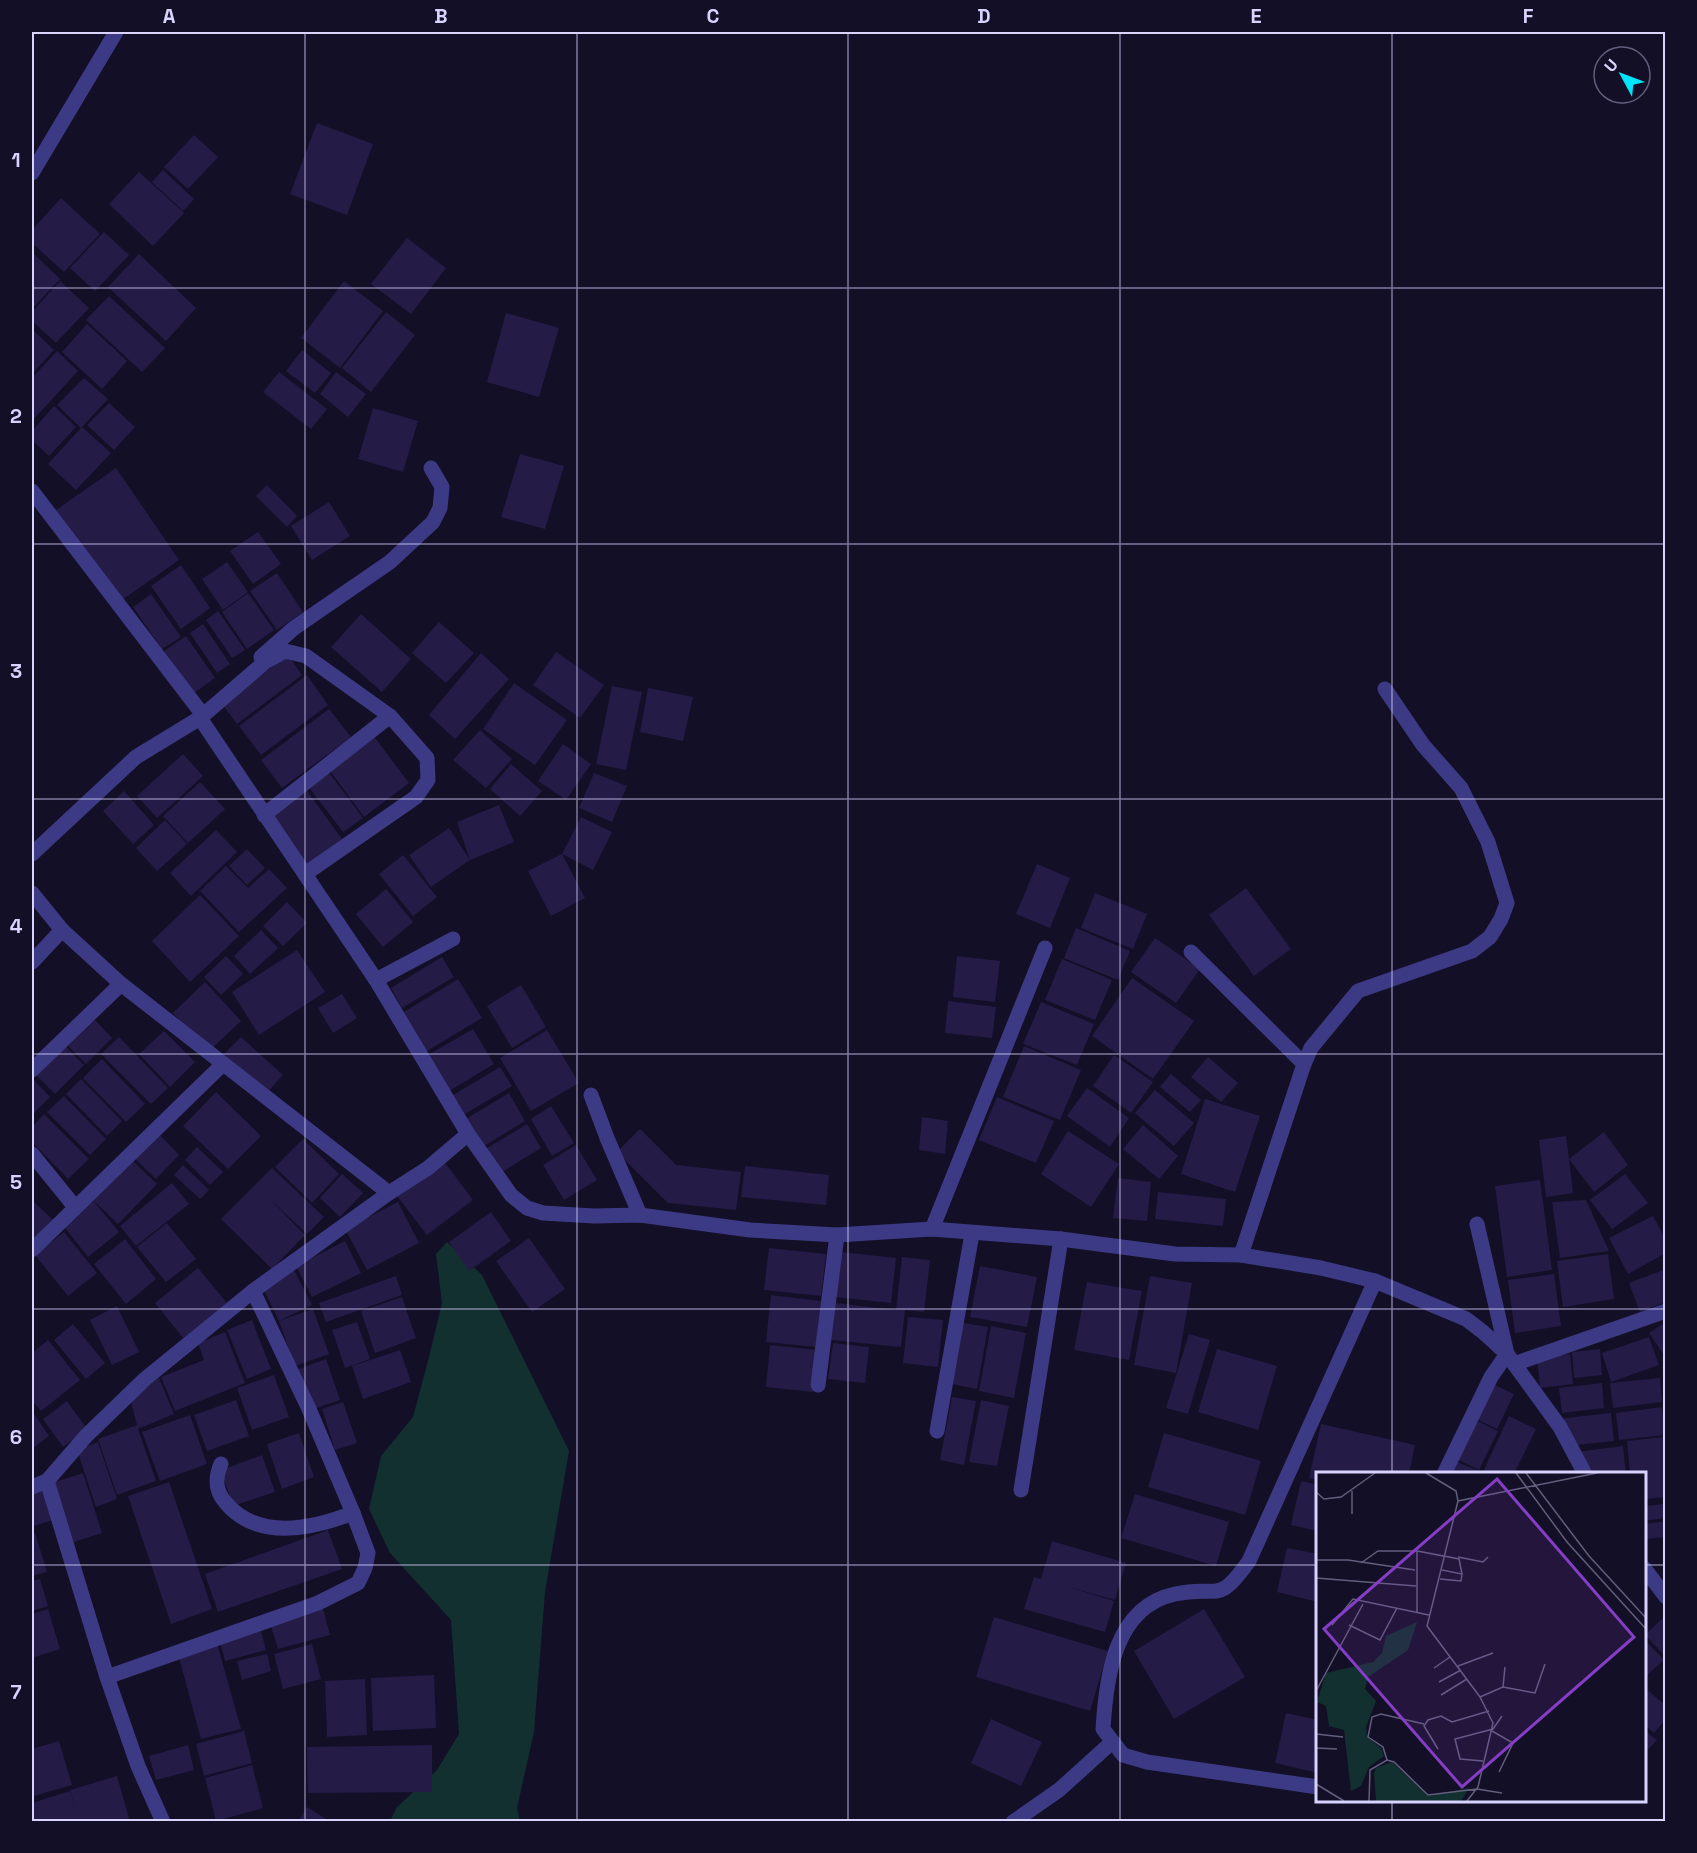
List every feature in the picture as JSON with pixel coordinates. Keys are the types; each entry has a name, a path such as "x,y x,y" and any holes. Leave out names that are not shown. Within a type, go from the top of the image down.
{"street":[{"path":"32,173 116,32"},
{"path":"200,715 294,628 390,562 433,522 440,508 442,487 431,468"},
{"path":"32,491 200,715 264,815 376,980 468,1134 511,1195 527,1208 543,1213 594,1216 640,1215 750,1230 837,1235 932,1229 972,1234 1061,1239 1175,1254 1241,1255 1321,1268 1375,1281 1466,1319 1510,1359 1560,1427 1584,1472"},
{"path":"32,854 136,757 200,715 265,662 285,651 306,656 390,716 427,758 428,780 416,797 305,874"},
{"path":"1241,1255 1311,1048 1358,991 1472,951 1490,937 1507,903 1488,842 1461,788 1423,744 1385,689"},
{"path":"264,815 390,716"},
{"path":"32,893 62,930 121,984 389,1193"},
{"path":"32,962 62,930"},
{"path":"376,980 453,939"},
{"path":"932,1229 1045,948"},
{"path":"1191,952 1304,1064"},
{"path":"32,1070 121,984"},
{"path":"32,1250 222,1065"},
{"path":"591,1095 606,1138 640,1215"},
{"path":"32,1487 47,1481 86,1436 145,1379 253,1291 389,1193 428,1168 468,1134"},
{"path":"32,1154 75,1207"},
{"path":"1477,1224 1510,1359"},
{"path":"936,1431 972,1234"},
{"path":"818,1385 837,1235"},
{"path":"1021,1490 1061,1239"},
{"path":"1316,1787 1147,1762 1123,1755 1102,1730 1105,1696 1113,1653 1134,1618 1150,1601 1176,1593 1222,1592 1234,1582 1249,1561 1375,1281"},
{"path":"107,1677 318,1603 358,1583 368,1552 309,1409 253,1291"},
{"path":"1444,1472 1491,1377 1510,1359 1665,1311"},
{"path":"221,1464 216,1482 220,1497 232,1511 262,1527 323,1525 353,1513"},
{"path":"47,1481 107,1677 138,1766 163,1821"},
{"path":"1649,1586 1665,1597"},
{"path":"1013,1821 1059,1790 1111,1743"}],"green space":[{"path":"447,1242 482,1275 569,1451 545,1592 534,1732 517,1808 520,1821 390,1821 397,1807 437,1770 459,1734 451,1620 390,1553 369,1509 381,1456 413,1417 442,1303 436,1254"}],"building":[{"path":"317,123 373,144 347,215 290,194"},
{"path":"194,135 218,157 188,189 164,167"},
{"path":"163,170 194,199 183,211 152,182"},
{"path":"139,172 184,213 153,246 109,204"},
{"path":"61,198 100,234 64,272 32,243 32,230"},
{"path":"104,232 129,255 95,291 70,268"},
{"path":"407,238 446,268 411,314 371,284"},
{"path":"32,252 60,279 32,309"},
{"path":"139,254 196,308 166,341 108,287"},
{"path":"60,281 89,308 56,343 32,321 32,312"},
{"path":"344,281 383,311 340,368 301,338"},
{"path":"109,296 165,348 142,372 86,320"},
{"path":"386,312 415,335 371,392 342,368"},
{"path":"506,313 559,328 539,397 487,382"},
{"path":"87,324 127,361 102,389 62,352"},
{"path":"32,329 54,350 32,374"},
{"path":"302,350 331,373 315,393 286,371"},
{"path":"57,351 78,371 32,421 32,378"},
{"path":"279,372 327,409 311,429 263,392"},
{"path":"336,372 366,394 348,417 320,394"},
{"path":"84,378 108,399 82,427 111,453 76,490 48,464 81,428 57,405"},
{"path":"109,403 135,427 114,450 87,425"},
{"path":"54,406 76,427 49,456 32,440 32,431"},
{"path":"373,408 418,421 403,472 358,459"},
{"path":"520,454 564,466 545,529 501,517"},
{"path":"116,468 179,560 119,602 56,510"},
{"path":"267,485 297,516 287,527 256,496"},
{"path":"329,502 350,536 312,560 291,526"},
{"path":"258,532 281,564 253,584 230,551"},
{"path":"227,562 248,592 223,610 202,579"},
{"path":"181,565 210,608 181,629 151,586"},
{"path":"277,573 303,612 277,630 250,591"},
{"path":"248,593 274,630 247,649 222,612"},
{"path":"151,594 181,637 162,649 133,607"},
{"path":"218,611 245,650 232,658 206,620"},
{"path":"361,614 411,659 382,692 331,647"},
{"path":"439,622 474,653 446,683 412,653"},
{"path":"203,624 230,664 217,673 190,633"},
{"path":"186,636 215,678 193,694 164,651"},
{"path":"556,652 604,685 580,718 533,685"},
{"path":"481,653 509,679 455,739 429,715"},
{"path":"288,655 302,675 237,724 222,704"},
{"path":"307,675 328,705 261,755 239,726"},
{"path":"514,683 567,720 535,765 483,729"},
{"path":"612,686 642,692 626,770 596,764"},
{"path":"648,688 693,697 683,741 640,732"},
{"path":"329,709 351,737 282,788 261,760"},
{"path":"480,730 512,759 486,788 453,760"},
{"path":"373,735 409,783 364,817 328,768"},
{"path":"563,744 591,764 566,800 538,781"},
{"path":"183,754 203,776 157,818 137,796"},
{"path":"511,764 542,791 520,816 490,789"},
{"path":"328,771 363,818 343,832 308,786"},
{"path":"594,773 627,786 612,822 579,808"},
{"path":"200,782 225,809 188,843 163,816"},
{"path":"305,788 342,839 307,865 270,814"},
{"path":"124,791 154,825 133,844 103,811"},
{"path":"499,805 514,842 470,860 457,822"},
{"path":"581,817 612,832 593,870 562,854"},
{"path":"165,820 187,844 157,871 136,848"},
{"path":"449,828 470,860 431,887 409,855"},
{"path":"216,830 237,852 191,896 170,873"},
{"path":"247,849 265,868 247,885 229,866"},
{"path":"562,854 585,898 551,916 528,871"},
{"path":"403,855 437,897 413,916 379,874"},
{"path":"1037,864 1070,878 1050,928 1016,914"},
{"path":"226,866 248,888 269,869 287,888 239,932 200,891"},
{"path":"1246,888 1291,949 1254,976 1209,915"},
{"path":"386,889 413,922 383,947 356,914"},
{"path":"1095,893 1147,914 1133,949 1081,928"},
{"path":"200,895 239,936 190,982 152,941"},
{"path":"287,902 307,923 283,946 263,926"},
{"path":"1076,928 1130,951 1118,980 1064,958"},
{"path":"261,930 278,948 250,974 234,956"},
{"path":"1155,938 1200,969 1176,1003 1131,972"},
{"path":"297,950 325,992 259,1035 232,992"},
{"path":"226,956 243,974 221,995 204,977"},
{"path":"957,956 1000,961 995,1002 953,997"},
{"path":"442,957 454,977 402,1008 391,988"},
{"path":"1062,959 1112,980 1095,1020 1045,1000"},
{"path":"1132,978 1194,1021 1153,1079 1092,1036"},
{"path":"458,979 482,1018 427,1051 404,1012"},
{"path":"205,982 241,1021 209,1051 173,1013"},
{"path":"521,985 546,1027 512,1048 487,1006"},
{"path":"342,994 357,1018 333,1033 318,1008"},
{"path":"948,1001 996,1007 992,1038 945,1033"},
{"path":"1041,1002 1094,1024 1077,1065 1023,1044"},
{"path":"95,1020 112,1038 86,1064 68,1046"},
{"path":"473,1029 494,1064 449,1091 428,1055"},
{"path":"547,1030 579,1083 531,1111 500,1058"},
{"path":"164,1031 195,1062 170,1087 139,1054"},
{"path":"119,1037 168,1088 151,1104 101,1054"},
{"path":"241,1037 283,1075 265,1095 222,1056"},
{"path":"1024,1046 1081,1070 1060,1120 1003,1097"},
{"path":"66,1047 84,1065 55,1094 37,1076"},
{"path":"1114,1055 1153,1082 1131,1113 1093,1086"},
{"path":"1208,1057 1238,1083 1221,1102 1191,1077"},
{"path":"102,1059 145,1104 126,1122 83,1078"},
{"path":"500,1067 512,1086 465,1114 453,1095"},
{"path":"1171,1074 1201,1100 1190,1112 1160,1087"},
{"path":"81,1079 122,1121 107,1136 66,1094"},
{"path":"32,1080 50,1097 32,1115"},
{"path":"1087,1088 1129,1118 1110,1147 1067,1116"},
{"path":"1155,1090 1194,1123 1174,1146 1135,1113"},
{"path":"216,1092 261,1136 228,1169 183,1126"},
{"path":"509,1093 525,1121 481,1148 464,1120"},
{"path":"64,1096 106,1139 90,1155 47,1112"},
{"path":"997,1097 1054,1121 1036,1163 979,1140"},
{"path":"1205,1099 1260,1116 1235,1192 1181,1174"},
{"path":"551,1106 574,1143 552,1156 531,1119"},
{"path":"44,1114 89,1159 68,1179 32,1142 32,1127"},
{"path":"922,1117 948,1121 945,1154 919,1150"},
{"path":"527,1124 541,1148 502,1172 487,1148"},
{"path":"1143,1125 1178,1156 1159,1179 1123,1149"},
{"path":"640,1129 676,1165 741,1172 736,1210 668,1203 617,1152"},
{"path":"1068,1131 1119,1164 1091,1207 1041,1174"},
{"path":"1604,1132 1628,1165 1594,1192 1569,1159"},
{"path":"159,1134 179,1155 156,1179 135,1159"},
{"path":"1566,1136 1573,1193 1546,1197 1539,1140"},
{"path":"303,1139 339,1174 312,1203 275,1167"},
{"path":"576,1145 597,1180 564,1200 543,1165"},
{"path":"197,1147 223,1172 210,1185 185,1160"},
{"path":"131,1159 157,1184 118,1224 92,1199"},
{"path":"443,1160 473,1200 427,1235 397,1196"},
{"path":"183,1165 209,1190 200,1199 174,1175"},
{"path":"745,1166 829,1175 826,1205 741,1197"},
{"path":"272,1168 324,1217 307,1234 270,1199 305,1235 272,1269 221,1219"},
{"path":"342,1174 363,1193 340,1217 320,1198"},
{"path":"1625,1174 1648,1203 1612,1229 1590,1200"},
{"path":"1118,1178 1151,1182 1147,1221 1113,1218"},
{"path":"1540,1180 1552,1270 1507,1277 1495,1186"},
{"path":"172,1183 189,1204 136,1246 120,1226"},
{"path":"1158,1192 1226,1199 1223,1226 1155,1219"},
{"path":"92,1199 119,1232 88,1257 62,1224"},
{"path":"32,1200 53,1220 32,1242"},
{"path":"1586,1200 1609,1251 1560,1258 1552,1202"},
{"path":"398,1202 419,1243 367,1270 345,1229"},
{"path":"491,1212 511,1241 469,1271 449,1242"},
{"path":"1653,1216 1666,1240 1666,1253 1628,1274 1609,1238"},
{"path":"167,1223 196,1259 166,1282 137,1247"},
{"path":"64,1232 97,1273 68,1296 35,1255"},
{"path":"529,1238 565,1289 532,1312 496,1261"},
{"path":"125,1239 156,1279 126,1304 94,1264"},
{"path":"345,1241 361,1273 312,1297 296,1266"},
{"path":"769,1248 826,1254 821,1296 764,1290"},
{"path":"841,1252 896,1258 891,1303 835,1297"},
{"path":"1608,1254 1614,1299 1563,1307 1557,1261"},
{"path":"902,1257 930,1260 924,1312 905,1310 901,1347 831,1340 835,1303 896,1310"},
{"path":"980,1266 1037,1277 1027,1327 970,1317"},
{"path":"198,1268 227,1303 183,1338 155,1303"},
{"path":"1666,1269 1666,1302 1640,1312 1629,1283"},
{"path":"294,1270 312,1305 279,1321 262,1286"},
{"path":"1554,1274 1561,1326 1515,1333 1508,1280"},
{"path":"396,1276 402,1295 326,1322 319,1303"},
{"path":"1150,1276 1192,1283 1176,1373 1134,1365"},
{"path":"1087,1282 1142,1291 1129,1360 1074,1350"},
{"path":"771,1295 821,1301 816,1347 766,1342"},
{"path":"402,1297 416,1338 375,1353 361,1311"},
{"path":"117,1306 139,1352 112,1365 90,1320"},
{"path":"313,1309 329,1354 295,1366 279,1321"},
{"path":"908,1317 943,1320 938,1367 903,1363"},
{"path":"252,1320 271,1369 247,1379 227,1330"},
{"path":"357,1322 370,1359 345,1368 332,1330"},
{"path":"1666,1322 1666,1358 1649,1333"},
{"path":"963,1323 988,1327 977,1389 951,1384"},
{"path":"73,1324 105,1363 86,1379 54,1340"},
{"path":"991,1326 1026,1333 1014,1398 979,1391"},
{"path":"225,1332 245,1383 175,1411 161,1377 204,1360 198,1343"},
{"path":"1189,1334 1210,1340 1188,1414 1166,1408"},
{"path":"1649,1337 1659,1365 1611,1382 1602,1353"},
{"path":"48,1340 80,1380 41,1411 32,1400 32,1353"},
{"path":"833,1343 869,1347 865,1383 828,1379"},
{"path":"770,1345 818,1350 813,1392 766,1387"},
{"path":"1217,1349 1277,1366 1258,1430 1198,1412"},
{"path":"1600,1349 1602,1375 1574,1378 1572,1352"},
{"path":"400,1350 411,1382 363,1399 352,1366"},
{"path":"1570,1354 1573,1384 1540,1388 1537,1357"},
{"path":"326,1359 340,1400 310,1410 296,1370"},
{"path":"274,1375 289,1417 252,1430 237,1388"},
{"path":"159,1378 174,1414 138,1429 156,1481 117,1495 98,1439 137,1425 130,1398"},
{"path":"1660,1378 1662,1402 1613,1408 1610,1383"},
{"path":"1602,1383 1604,1408 1562,1413 1559,1388"},
{"path":"1493,1384 1514,1394 1497,1429 1476,1419"},
{"path":"952,1397 976,1401 964,1465 940,1460"},
{"path":"236,1400 249,1436 207,1451 194,1415"},
{"path":"981,1400 1009,1406 997,1466 969,1462"},
{"path":"67,1401 87,1429 63,1447 43,1419"},
{"path":"343,1402 357,1443 335,1450 322,1409"},
{"path":"1662,1407 1665,1435 1619,1440 1616,1413"},
{"path":"32,1411 49,1436 32,1449"},
{"path":"1611,1413 1614,1441 1576,1445 1557,1419"},
{"path":"190,1415 207,1464 160,1481 142,1432"},
{"path":"1509,1416 1536,1429 1515,1472 1483,1472"},
{"path":"1475,1420 1498,1431 1479,1470 1457,1459"},
{"path":"1321,1424 1415,1445 1409,1472 1316,1472 1316,1480 1309,1478"},
{"path":"299,1433 314,1477 282,1489 267,1444"},
{"path":"1164,1433 1261,1461 1245,1515 1148,1487"},
{"path":"1663,1437 1666,1497 1646,1499 1646,1472 1630,1472 1627,1441"},
{"path":"98,1442 117,1499 96,1507 77,1450"},
{"path":"1623,1446 1626,1472 1593,1472 1577,1452"},
{"path":"262,1455 275,1492 233,1506 221,1470"},
{"path":"1455,1461 1479,1471 1479,1472 1449,1472"},
{"path":"83,1473 102,1533 71,1543 52,1483"},
{"path":"1301,1481 1316,1485 1316,1531 1291,1525"},
{"path":"169,1482 212,1609 171,1624 128,1496"},
{"path":"47,1488 56,1519 34,1526 32,1493"},
{"path":"1135,1494 1229,1522 1216,1566 1121,1538"},
{"path":"1666,1504 1666,1518 1646,1521 1646,1506"},
{"path":"1666,1521 1666,1537 1646,1539 1646,1524"},
{"path":"328,1530 342,1569 218,1612 205,1574"},
{"path":"35,1533 47,1572 32,1576 32,1535"},
{"path":"1052,1541 1126,1563 1115,1600 1069,1587 1114,1601 1105,1632 1024,1609 1034,1577 1041,1579"},
{"path":"1287,1548 1316,1554 1316,1602 1277,1592"},
{"path":"40,1579 48,1606 32,1611 32,1581"},
{"path":"48,1609 60,1649 32,1658 32,1614"},
{"path":"323,1609 330,1635 278,1649 270,1623"},
{"path":"1204,1609 1245,1677 1174,1719 1134,1651"},
{"path":"1666,1615 1666,1657 1646,1636"},
{"path":"994,1617 1108,1651 1090,1711 976,1677"},
{"path":"261,1631 266,1650 225,1661 220,1642"},
{"path":"1646,1641 1664,1660 1646,1676"},
{"path":"217,1643 241,1729 201,1739 178,1654"},
{"path":"312,1644 321,1679 283,1689 274,1654"},
{"path":"267,1654 271,1671 242,1680 237,1661"},
{"path":"434,1675 436,1728 373,1731 371,1678"},
{"path":"365,1679 367,1735 327,1737 325,1681"},
{"path":"1646,1689 1666,1706 1666,1719 1654,1733 1646,1726"},
{"path":"1286,1713 1316,1720 1316,1773 1275,1763"},
{"path":"991,1719 1042,1742 1021,1786 971,1763"},
{"path":"244,1731 252,1763 204,1776 196,1744"},
{"path":"1646,1732 1657,1740 1646,1752"},
{"path":"59,1741 72,1785 34,1796 32,1749"},
{"path":"188,1745 194,1770 156,1780 149,1756"},
{"path":"432,1745 432,1792 308,1793 307,1747"},
{"path":"252,1765 263,1808 216,1821 205,1778"},
{"path":"117,1776 130,1822 32,1822 32,1803 70,1791 76,1810 70,1790"},
{"path":"307,1807 331,1822 298,1822"}]}
